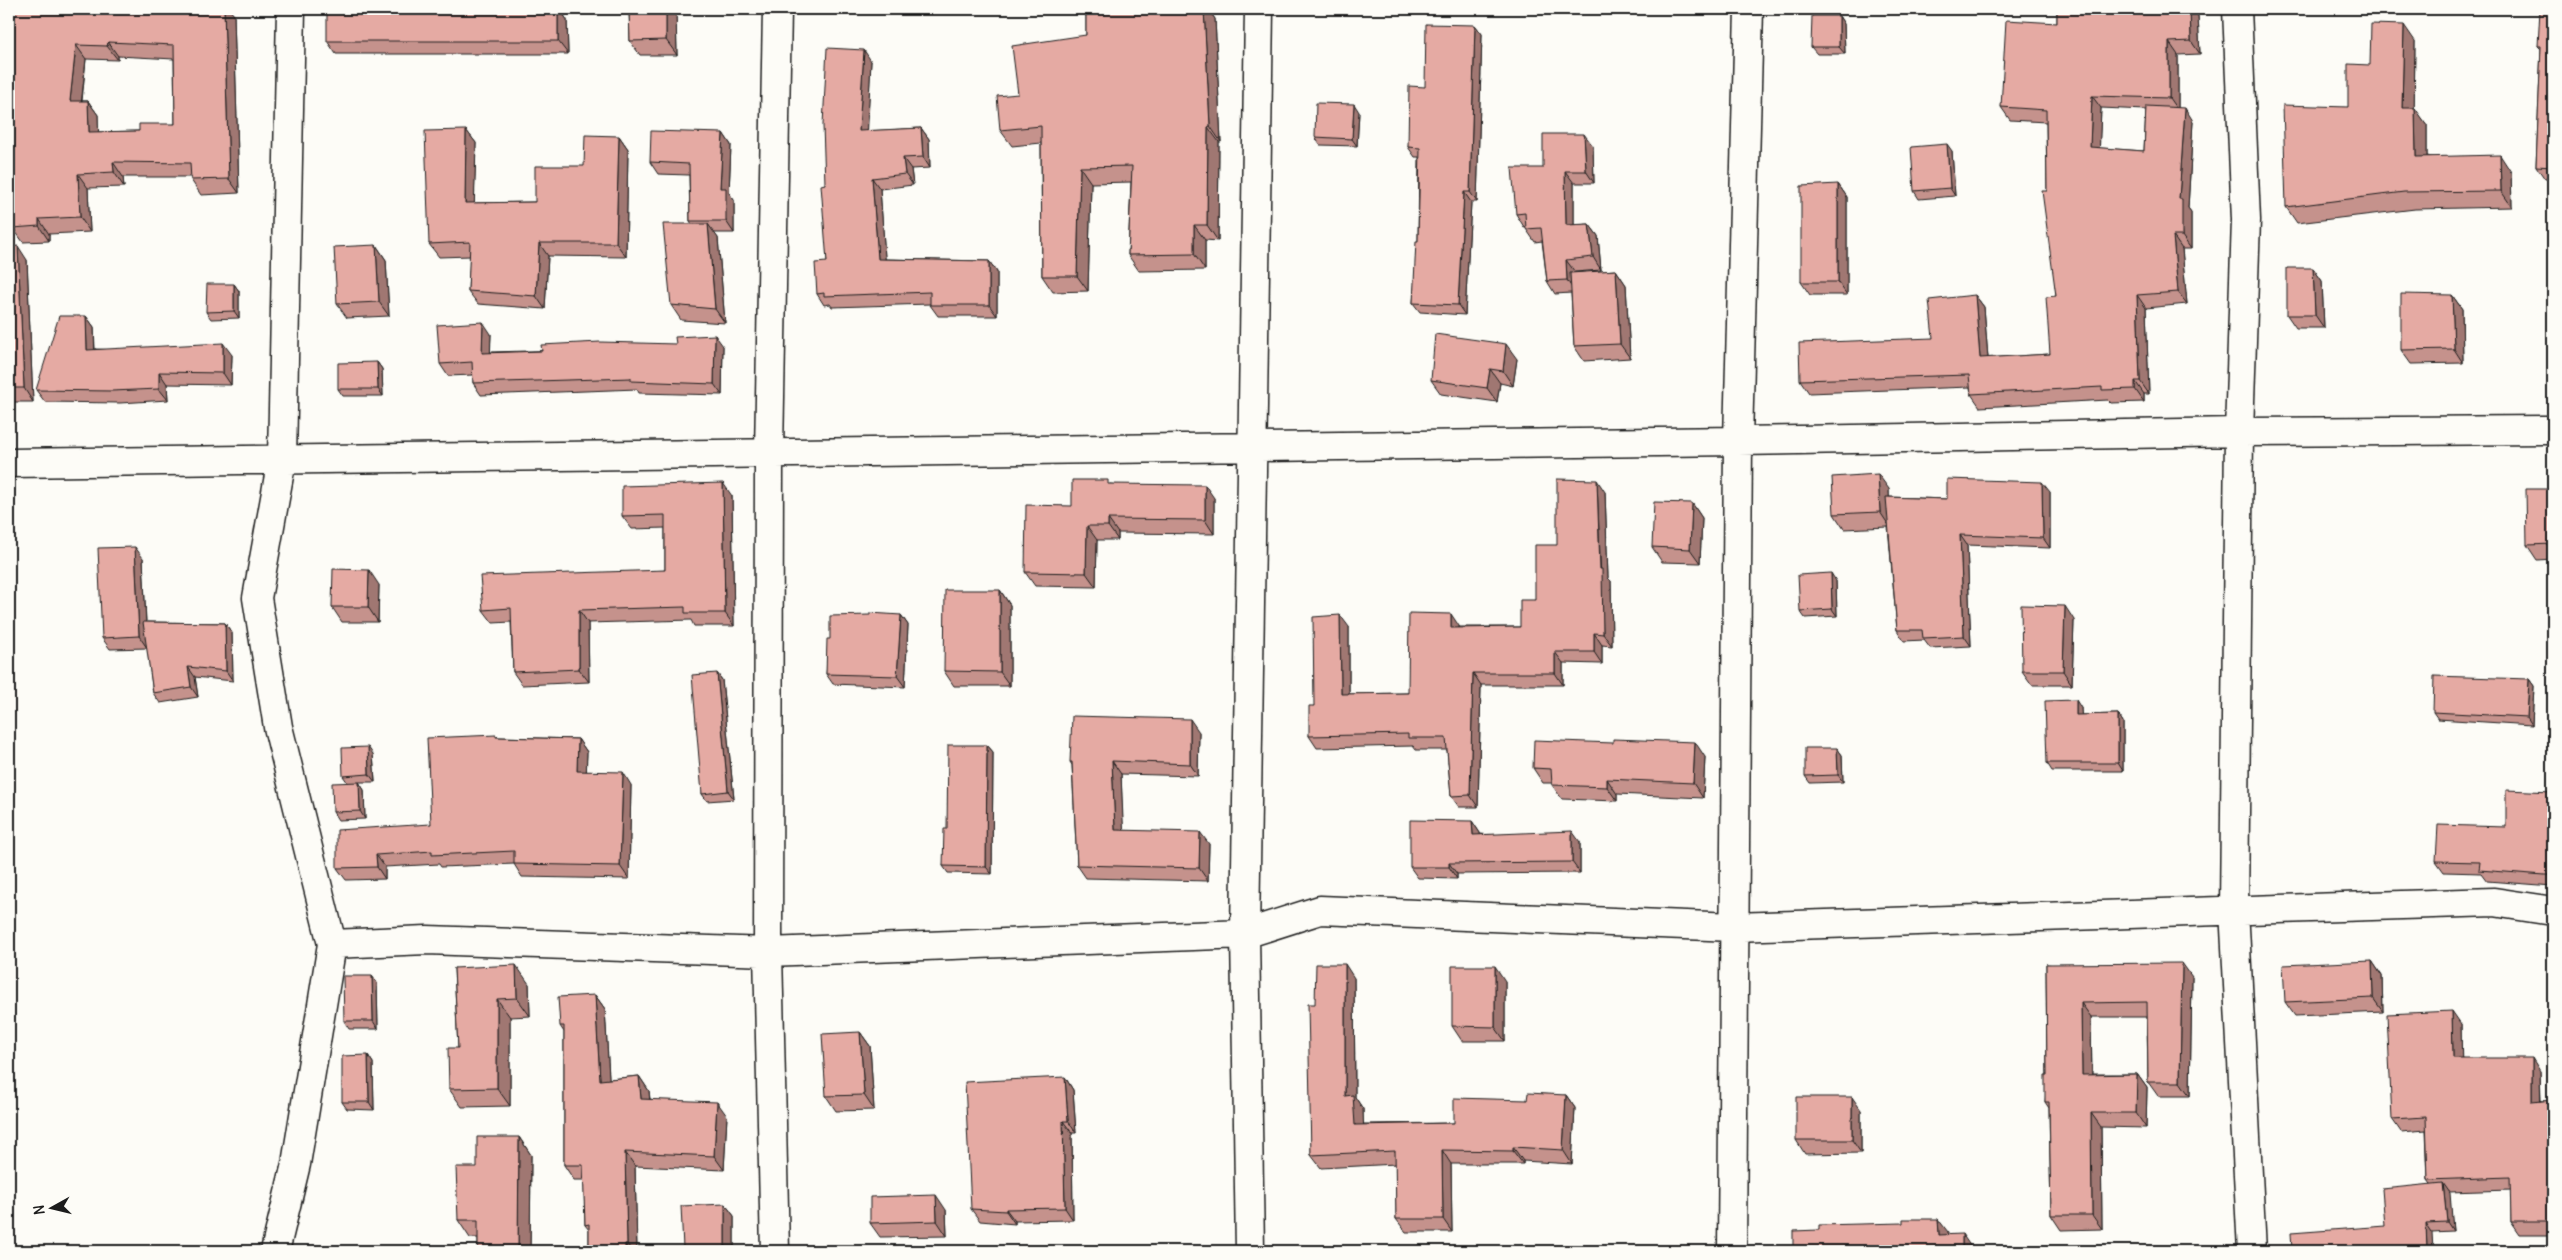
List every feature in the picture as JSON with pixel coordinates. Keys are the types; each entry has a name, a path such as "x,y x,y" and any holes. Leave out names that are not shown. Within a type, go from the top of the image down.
{"street":[{"path":"275,1251 296,1164 332,944 278,727 257,598 282,459 291,9"},
{"path":"775,1251 768,952 769,453 777,9"},
{"path":"1250,1251 1245,934 1259,9"},
{"path":"1732,1251 1738,441 1749,9"},
{"path":"2237,9 2246,220 2239,432 2234,909 2252,1251"},
{"path":"9,463 1738,441 2239,432 2553,430"},
{"path":"332,944 427,940 768,952 1245,934 1320,910 1734,927 2234,909 2494,902 2553,911"}],"building":[{"path":"9,9 224,9 229,179 191,180 190,163 113,162 114,172 78,174 80,217 39,219 39,226 13,228 9,152","holes":["108,42 174,45 175,124 139,124 139,131 89,132 88,101 70,101 76,45 107,46"]},
{"path":"327,9 558,9 558,41 327,41"},
{"path":"629,9 666,9 666,40 630,41"},
{"path":"1086,9 1204,9 1210,126 1208,127 1207,225 1194,225 1194,254 1128,255 1132,166 1080,167 1077,276 1042,276 1041,126 1000,130 997,96 1018,94 1012,46 1086,35"},
{"path":"2057,9 2190,9 2191,41 2169,42 2169,98 2092,96 2090,147 2144,151 2146,106 2185,108 2179,199 2182,199 2182,236 2173,236 2178,292 2137,295 2140,381 2135,381 2135,389 2102,390 2102,387 1971,394 1969,375 1800,380 1799,343 1933,338 1929,300 1975,295 1980,358 2050,354 2046,297 2056,296 2042,191 2047,191 2046,110 2001,107 2006,20 2057,23"},
{"path":"2540,9 2553,10 2553,167 2536,166 2541,46 2538,46"},
{"path":"1812,16 1839,16 1839,47 1811,47"},
{"path":"1426,24 1475,25 1470,192 1464,192 1458,305 1413,303 1416,241 1418,241 1420,148 1408,147 1409,86 1425,87"},
{"path":"2371,24 2404,25 2402,108 2415,108 2416,157 2500,155 2501,191 2404,192 2286,207 2283,105 2348,107 2348,64 2370,65"},
{"path":"827,48 864,50 859,131 921,128 923,157 903,158 905,174 872,178 878,259 989,261 989,305 930,305 930,292 824,296 824,293 817,294 815,263 827,262 821,185 825,184 823,125"},
{"path":"1316,103 1354,104 1352,139 1315,137"},
{"path":"466,130 465,203 535,202 535,166 584,166 585,135 619,136 616,243 539,243 536,296 468,291 470,242 429,244 425,131"},
{"path":"651,131 723,133 720,188 726,188 726,221 690,221 689,164 650,162"},
{"path":"1543,134 1584,134 1586,171 1565,171 1566,225 1589,224 1593,257 1566,260 1567,280 1547,281 1541,228 1526,229 1525,213 1516,214 1512,168 1543,168"},
{"path":"1947,144 1950,188 1914,191 1911,147"},
{"path":"1838,184 1838,282 1801,282 1801,186"},
{"path":"663,224 708,224 715,309 671,305"},
{"path":"376,245 379,302 337,304 334,247"},
{"path":"18,246 24,388 9,388 9,247"},
{"path":"2287,268 2313,268 2315,315 2287,315"},
{"path":"1616,270 1620,344 1574,346 1570,273"},
{"path":"207,284 234,284 234,311 206,312"},
{"path":"2401,294 2452,295 2454,349 2401,350"},
{"path":"59,316 86,316 87,350 223,343 223,373 159,372 159,389 112,391 36,390"},
{"path":"483,322 482,353 542,351 541,345 600,342 676,344 675,337 715,335 714,384 631,381 631,378 473,383 472,362 440,364 437,325"},
{"path":"1435,334 1506,344 1503,371 1490,369 1487,388 1431,380"},
{"path":"377,362 378,389 338,389 338,363"},
{"path":"1878,474 1880,512 1834,514 1832,477"},
{"path":"1557,479 1597,480 1600,569 1602,569 1603,634 1594,633 1594,652 1555,652 1555,673 1473,673 1470,795 1451,796 1446,738 1408,738 1408,734 1309,736 1309,706 1314,706 1313,617 1340,615 1341,694 1408,693 1409,613 1451,614 1451,628 1520,627 1520,600 1535,600 1535,545 1557,545"},
{"path":"1947,479 2042,482 2043,538 1960,535 1964,636 1923,638 1922,630 1897,630 1886,497 1947,499"},
{"path":"1072,480 1108,480 1108,484 1205,485 1205,520 1108,519 1108,526 1087,526 1086,573 1025,572 1026,505 1072,506"},
{"path":"723,483 725,613 685,613 685,607 579,610 579,669 513,672 511,608 483,610 480,576 665,570 665,515 622,516 622,486"},
{"path":"2526,489 2553,489 2553,544 2527,545"},
{"path":"1654,502 1692,503 1690,549 1652,547"},
{"path":"135,547 139,636 102,638 98,548"},
{"path":"333,569 369,570 368,607 332,607"},
{"path":"1831,573 1832,609 1800,611 1798,575"},
{"path":"945,590 1000,590 1000,672 944,671"},
{"path":"2021,605 2065,606 2063,671 2022,671"},
{"path":"870,613 901,615 897,676 826,674 827,639 830,639 830,616 870,615"},
{"path":"143,622 225,623 226,671 188,667 191,687 153,693"},
{"path":"717,673 728,791 702,794 692,675"},
{"path":"2434,676 2529,679 2527,717 2433,712"},
{"path":"2076,700 2076,715 2118,714 2118,763 2047,763 2045,701"},
{"path":"1072,716 1190,719 1190,764 1112,761 1115,830 1200,832 1199,868 1077,865 1072,762 1070,762"},
{"path":"496,735 496,737 578,739 577,771 623,772 620,866 514,864 514,851 432,855 432,851 376,855 377,867 337,868 337,830 431,824 427,738"},
{"path":"1613,739 1695,742 1693,783 1607,779 1607,787 1552,785 1551,769 1533,768 1534,740 1613,743"},
{"path":"948,745 987,745 986,867 943,866 944,829 947,829"},
{"path":"368,747 369,774 343,776 342,748"},
{"path":"1805,748 1837,748 1838,775 1805,776"},
{"path":"359,782 360,811 333,812 332,783"},
{"path":"2506,790 2553,792 2553,875 2479,870 2480,862 2436,861 2438,825 2506,827"},
{"path":"1410,820 1472,821 1473,835 1572,831 1572,862 1449,863 1449,867 1410,867"},
{"path":"2372,961 2373,998 2285,1002 2283,965"},
{"path":"2182,963 2180,1082 2148,1082 2147,1002 2081,1003 2082,1075 2137,1074 2136,1113 2091,1113 2092,1215 2051,1215 2049,1102 2045,1102 2045,1075 2047,1075 2046,964"},
{"path":"1316,964 1345,964 1345,1096 1353,1095 1355,1125 1454,1123 1454,1098 1527,1100 1528,1093 1566,1095 1563,1150 1513,1147 1513,1151 1442,1150 1443,1219 1396,1219 1395,1151 1311,1155 1308,1004 1315,1004"},
{"path":"516,965 517,998 497,999 497,1088 449,1089 448,1048 458,1048 454,968"},
{"path":"1452,966 1495,966 1495,1027 1452,1026"},
{"path":"343,976 372,976 373,1021 344,1021"},
{"path":"595,995 600,1080 639,1076 641,1099 717,1102 714,1156 625,1152 627,1244 625,1244 625,1251 589,1251 589,1224 585,1225 583,1165 564,1165 564,1026 560,1026 558,997"},
{"path":"2452,1011 2453,1058 2532,1058 2532,1102 2553,1100 2553,1222 2511,1222 2510,1177 2428,1180 2426,1117 2392,1119 2387,1014"},
{"path":"860,1032 864,1095 826,1096 822,1034"},
{"path":"368,1055 369,1102 342,1102 342,1056"},
{"path":"1065,1077 1068,1121 1063,1121 1065,1208 1006,1209 1006,1211 971,1209 965,1082"},
{"path":"1796,1097 1852,1097 1852,1140 1796,1140"},
{"path":"477,1137 519,1137 518,1251 478,1251 478,1220 458,1220 456,1167 477,1167"},
{"path":"2443,1183 2447,1222 2426,1223 2427,1251 2292,1251 2291,1233 2385,1226 2382,1189"},
{"path":"936,1195 937,1221 870,1223 870,1197"},
{"path":"725,1204 725,1251 691,1251 691,1248 683,1248 681,1206"},
{"path":"1903,1219 1938,1219 1939,1235 1962,1234 1962,1251 1793,1251 1793,1231 1819,1230 1819,1225 1903,1223"}]}
